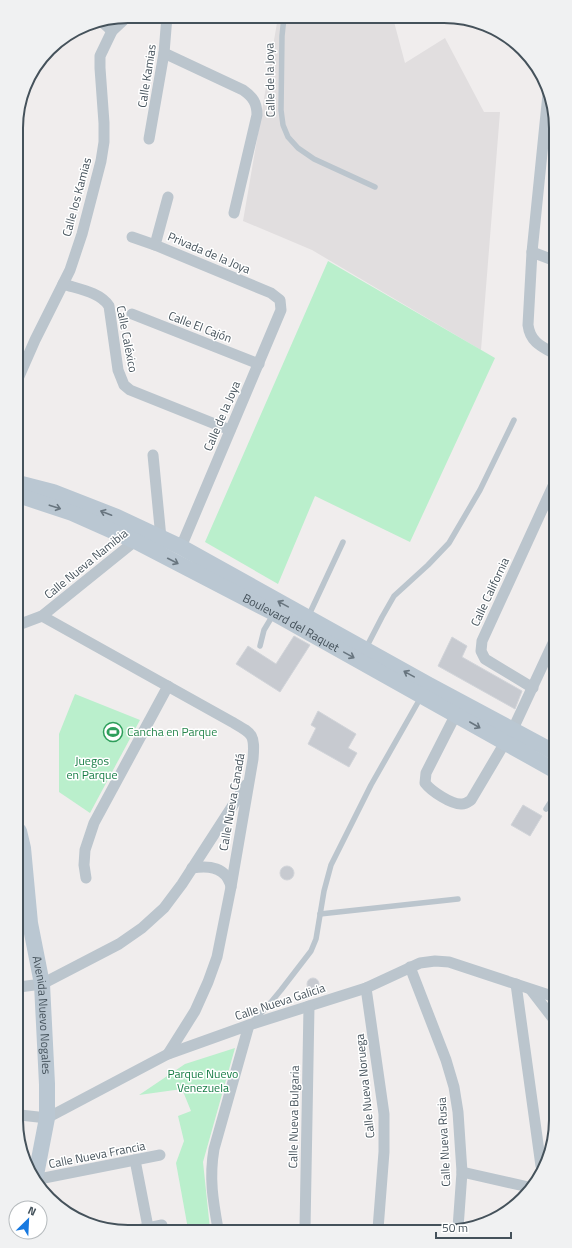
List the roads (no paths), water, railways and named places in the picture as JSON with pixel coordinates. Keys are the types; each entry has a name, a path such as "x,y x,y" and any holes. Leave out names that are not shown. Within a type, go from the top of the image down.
{"street":[{"name":"Calle Kamias","path":"149,139 164,53 166,23"},
{"name":"Calle los Kamias","path":"23,367 70,270 82,234 101,161 104,142 100,56 112,31 120,24"},
{"path":"106,26 112,31"},
{"path":"164,53 243,90 251,95 255,101 257,107 256,115 234,213"},
{"path":"547,108 532,252 528,325 532,339 537,344 549,351"},
{"name":"Privada de la Joya","path":"168,197 155,245 277,296"},
{"path":"132,237 155,245"},
{"path":"532,252 549,258"},
{"name":"Calle Caléxico","path":"63,284 94,294 105,300 109,306 118,370 124,385 130,390 230,430"},
{"name":"Calle de la Joya","path":"181,547 281,310 280,300 277,296"},
{"name":"Calle El Cajón","path":"132,314 259,364"},
{"path":"153,455 161,538"},
{"name":"Boulevard del Raquet","path":"23,484 53,492 117,517 140,536 274,613 425,690 509,736 549,766"},
{"name":"Boulevard del Raquet","path":"23,497 140,536 161,538 181,547 366,650 425,690 456,714 509,736 549,750"},
{"name":"Calle California","path":"533,688 485,659 481,651 482,641 549,497"},
{"name":"Calle Nueva Namibia","path":"23,623 42,616 140,536"},
{"name":"Calle Nueva Canadá","path":"42,616 244,729 253,737 253,759 231,887 217,957 195,1011 168,1054"},
{"path":"456,714 425,778 425,783 429,788 441,796 461,804 467,803 471,800 509,736 549,652"},
{"path":"86,878 84,865 85,850 94,823 168,686"},
{"path":"23,986 42,984 119,944 142,928 164,908 249,781"},
{"name":"Avenida Nuevo Nogales","path":"23,848 24,918 42,984 47,1084 47,1118 37,1171"},
{"path":"192,868 203,866 212,867 223,872 229,878 231,887"},
{"name":"Calle Nueva Galicia","path":"47,1118 168,1054 249,1025 366,988 420,963 435,961 449,962 549,995"},
{"name":"Calle Nueva Rusia","path":"410,967 446,1060 454,1087 458,1112 462,1172 458,1224"},
{"path":"516,984 540,1161"},
{"name":"Calle Nueva Noruega","path":"366,988 384,1114 384,1152 378,1225"},
{"path":"531,990 549,1014"},
{"name":"Calle Nueva Bulgaria","path":"305,1225 309,1006"},
{"path":"217,1225 211,1184 211,1167 214,1149 249,1025"},
{"path":"23,1115 47,1118"},
{"name":"Calle Nueva Francia","path":"41,1179 160,1155"},
{"path":"135,1160 143,1225"},
{"path":"462,1172 525,1186"}],"lane":[{"name":"Calle de la Joya","path":"283,23 281,110 283,125 288,137 298,148 314,159 375,187"},
{"path":"366,650 394,596 428,565 449,543 480,490 514,420"},
{"path":"308,617 343,542"},
{"path":"260,646 264,630 274,613"},
{"path":"249,1025 267,1008 311,951 316,938 324,891 331,865 371,785 425,690"},
{"path":"546,809 549,804"},
{"path":"320,914 458,899"}],"place":[{"name":"Cancha en Parque","path":"113,732"}],"park label":[{"name":"Juegos en Parque","path":"92,768"},
{"name":"Parque Nuevo Venezuela","path":"203,1081"}]}
